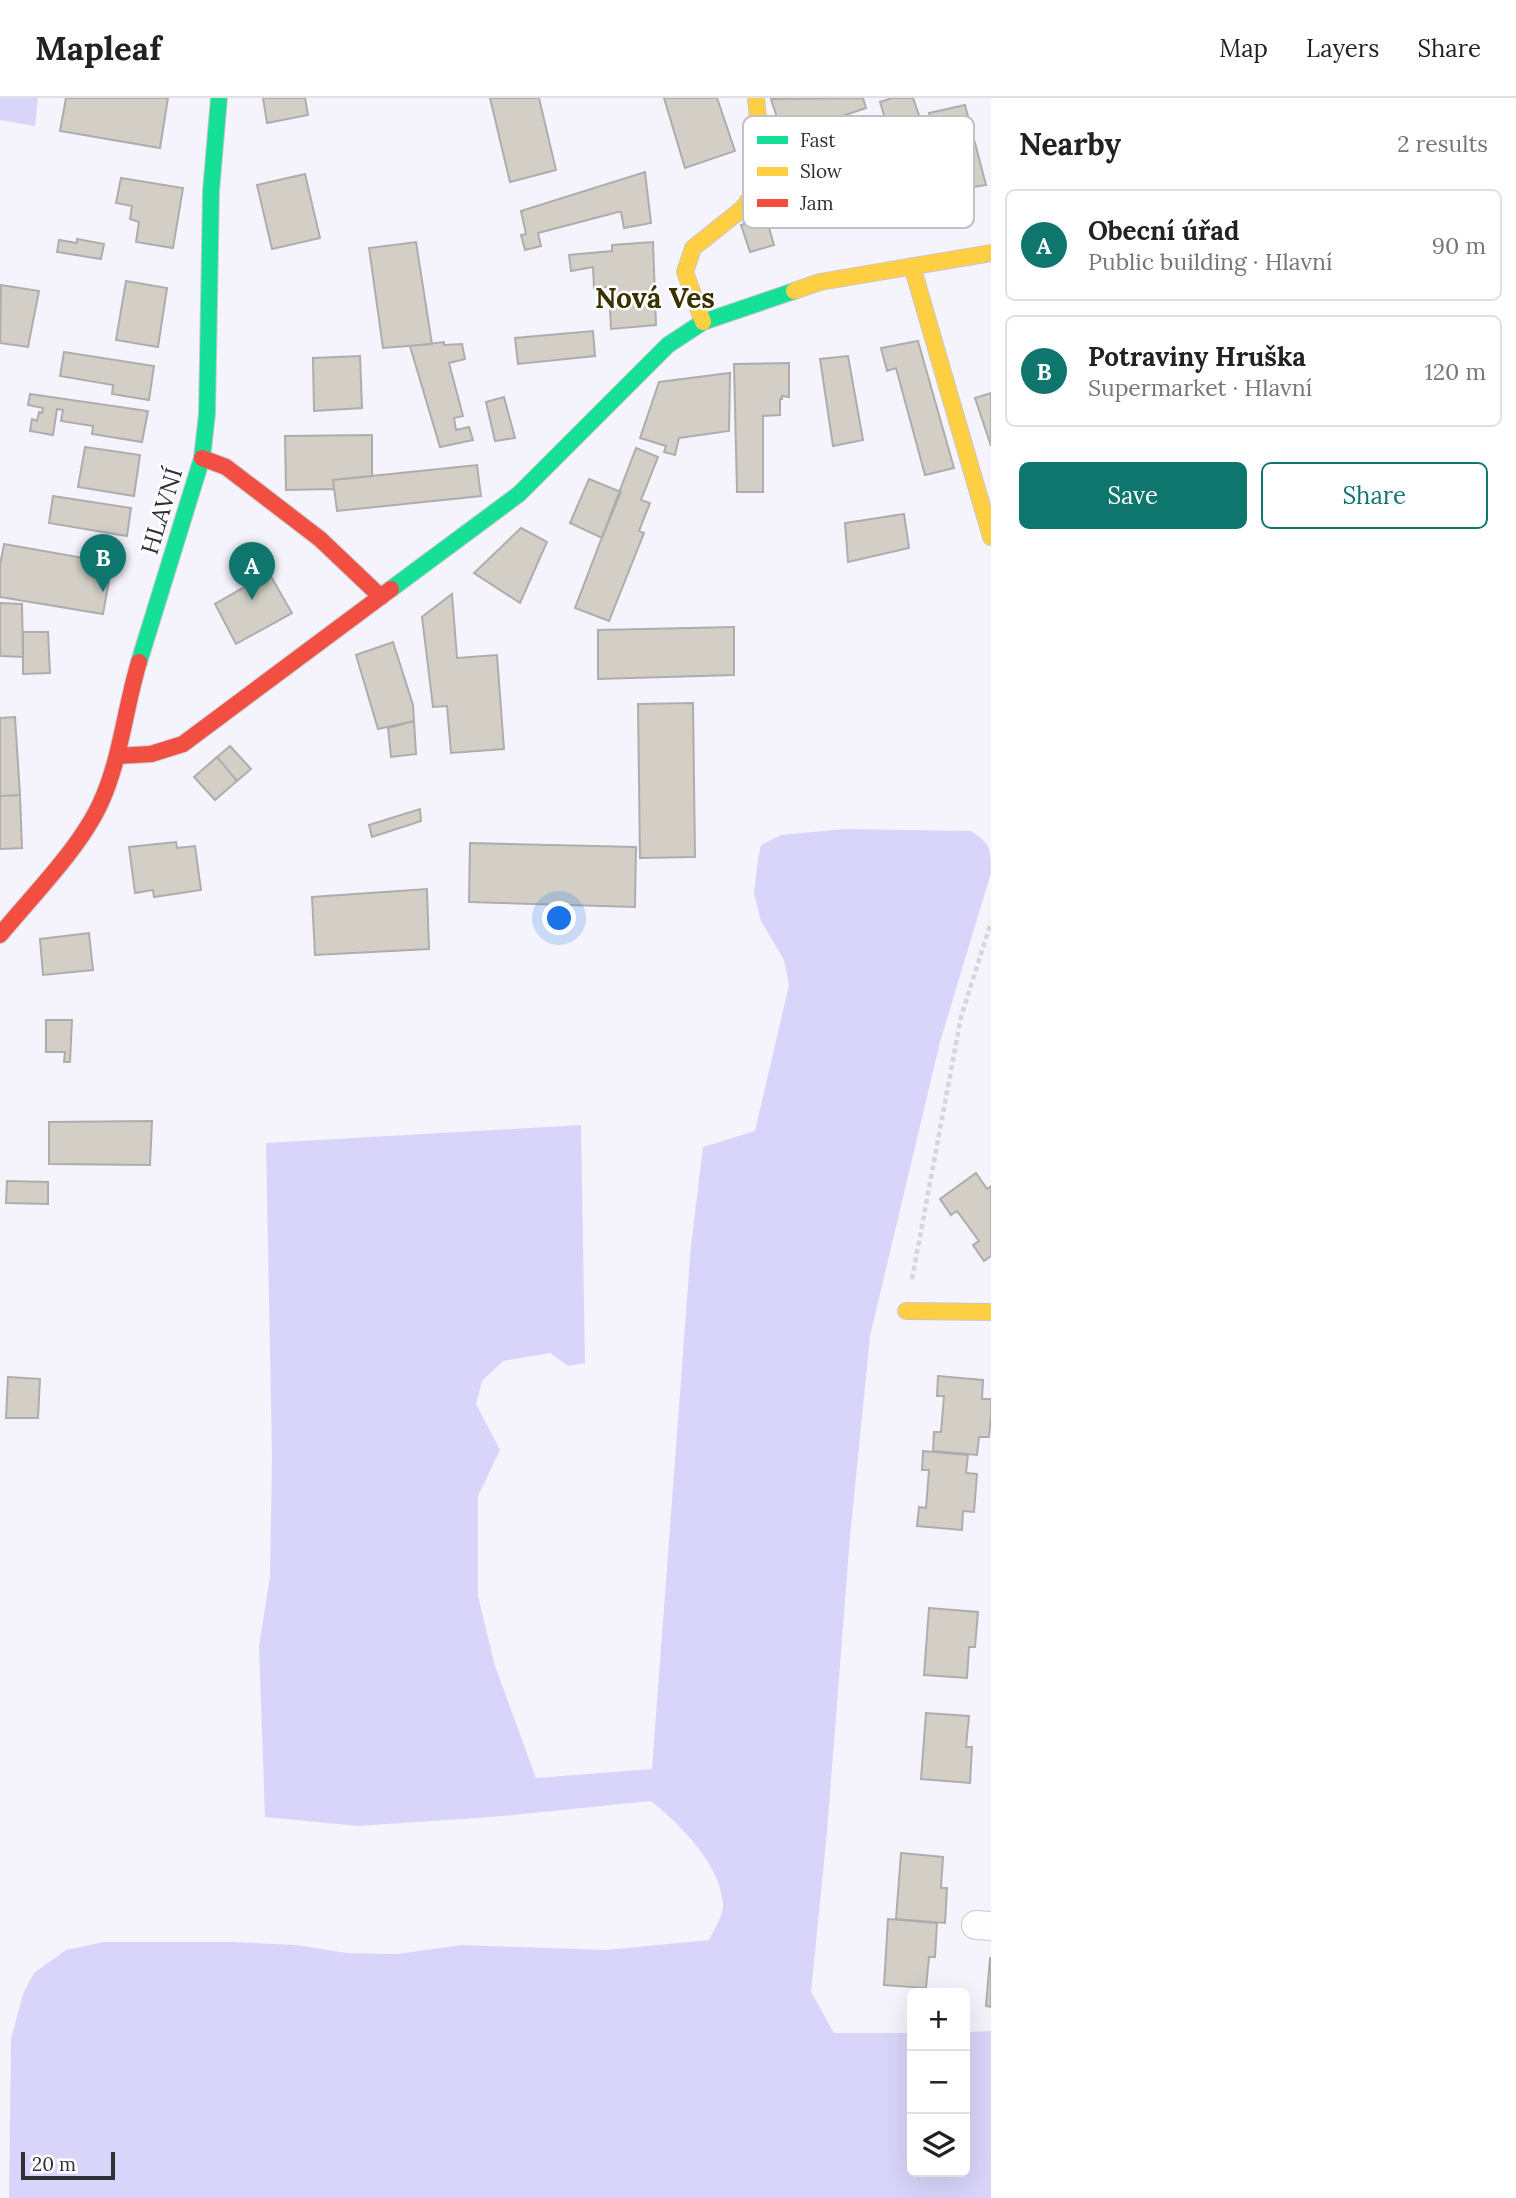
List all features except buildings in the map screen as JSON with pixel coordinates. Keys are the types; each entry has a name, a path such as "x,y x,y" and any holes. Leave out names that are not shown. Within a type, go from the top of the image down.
{"street":[{"name":"HLAVNÍ","path":"0,935 87,830 102,801 117,756 129,695 202,458 207,414 211,191 219,98"},
{"path":"756,98 758,116"},
{"path":"703,322 685,272 693,248 743,208"},
{"path":"117,756 145,757 183,744 519,494 668,345 703,322 820,282 991,253"},
{"path":"912,266 991,537"},
{"path":"202,458 226,467 320,539 381,597"},
{"path":"906,1311 991,1312"}],"path":[{"path":"906,1311 961,1017 991,922"}],"shaded area":[{"path":"0,98 38,98 35,126 0,120"},
{"path":"844,829 971,831 989,848 991,858 991,873 940,1042 870,1336 811,1992 834,2033 907,2033 907,2177 970,2177 970,2032 991,2031 991,2198 9,2198 11,2039 23,1994 34,1973 66,1950 104,1942 234,1942 296,1945 346,1953 397,1954 462,1945 606,1950 709,1940 723,1909 721,1890 715,1875 686,1833 651,1801 492,1817 358,1826 265,1817 259,1646 270,1576 272,1456 266,1143 581,1125 585,1363 568,1366 550,1353 503,1361 482,1381 476,1404 500,1450 478,1496 478,1596 495,1666 536,1778 652,1769 691,1245 703,1147 755,1131 789,985 784,960 761,921 754,893 761,845 781,835"}],"traffic: fast":[{"path":"139,662 202,458 207,414 211,191 219,98"},
{"path":"391,589 519,494 668,345 703,322 794,291"}],"traffic: slow":[{"path":"756,98 758,116"},
{"path":"703,322 685,272 693,248 743,208"},
{"path":"794,291 820,282 991,253"},
{"path":"912,266 991,537"},
{"path":"906,1311 991,1312"}],"traffic: jam":[{"path":"202,458 226,467 320,539 381,597"},
{"path":"117,756 151,754 183,744 391,589"},
{"path":"0,935 69,854 101,802 118,750 139,662"}],"place":[{"name":"Potraviny Hruška","path":"103,592"},
{"name":"Obecní úřad","path":"252,600"}],"district":[{"name":"Nová Ves","path":"655,298"}]}
